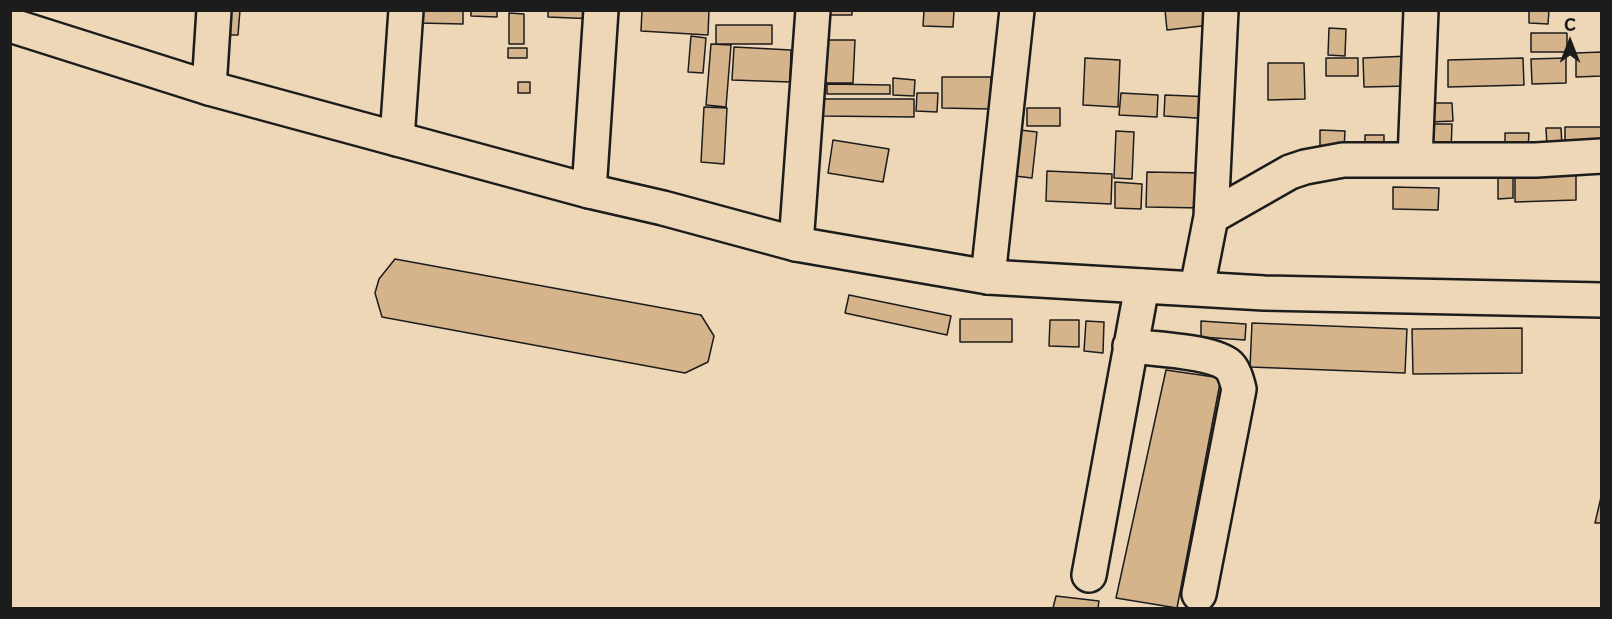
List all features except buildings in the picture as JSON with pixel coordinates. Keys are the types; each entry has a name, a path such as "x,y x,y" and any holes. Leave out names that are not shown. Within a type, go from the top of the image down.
{"street":[{"path":"209,88 214,10"},
{"path":"397,139 406,10"},
{"path":"589,191 601,10"},
{"path":"796,244 813,10"},
{"path":"988,278 1017,10"},
{"path":"1197,288 1211,217 1221,10"},
{"path":"1415,160 1421,10"},
{"path":"14,21 209,88 589,191 663,208 796,244 988,278 1264,293 1602,300"},
{"path":"1211,217 1290,172 1343,160 1536,160 1602,156"},
{"path":"1089,575 1143,286"},
{"path":"1131,346 1208,356 1228,365 1236,378 1239,389 1199,594"}]}
